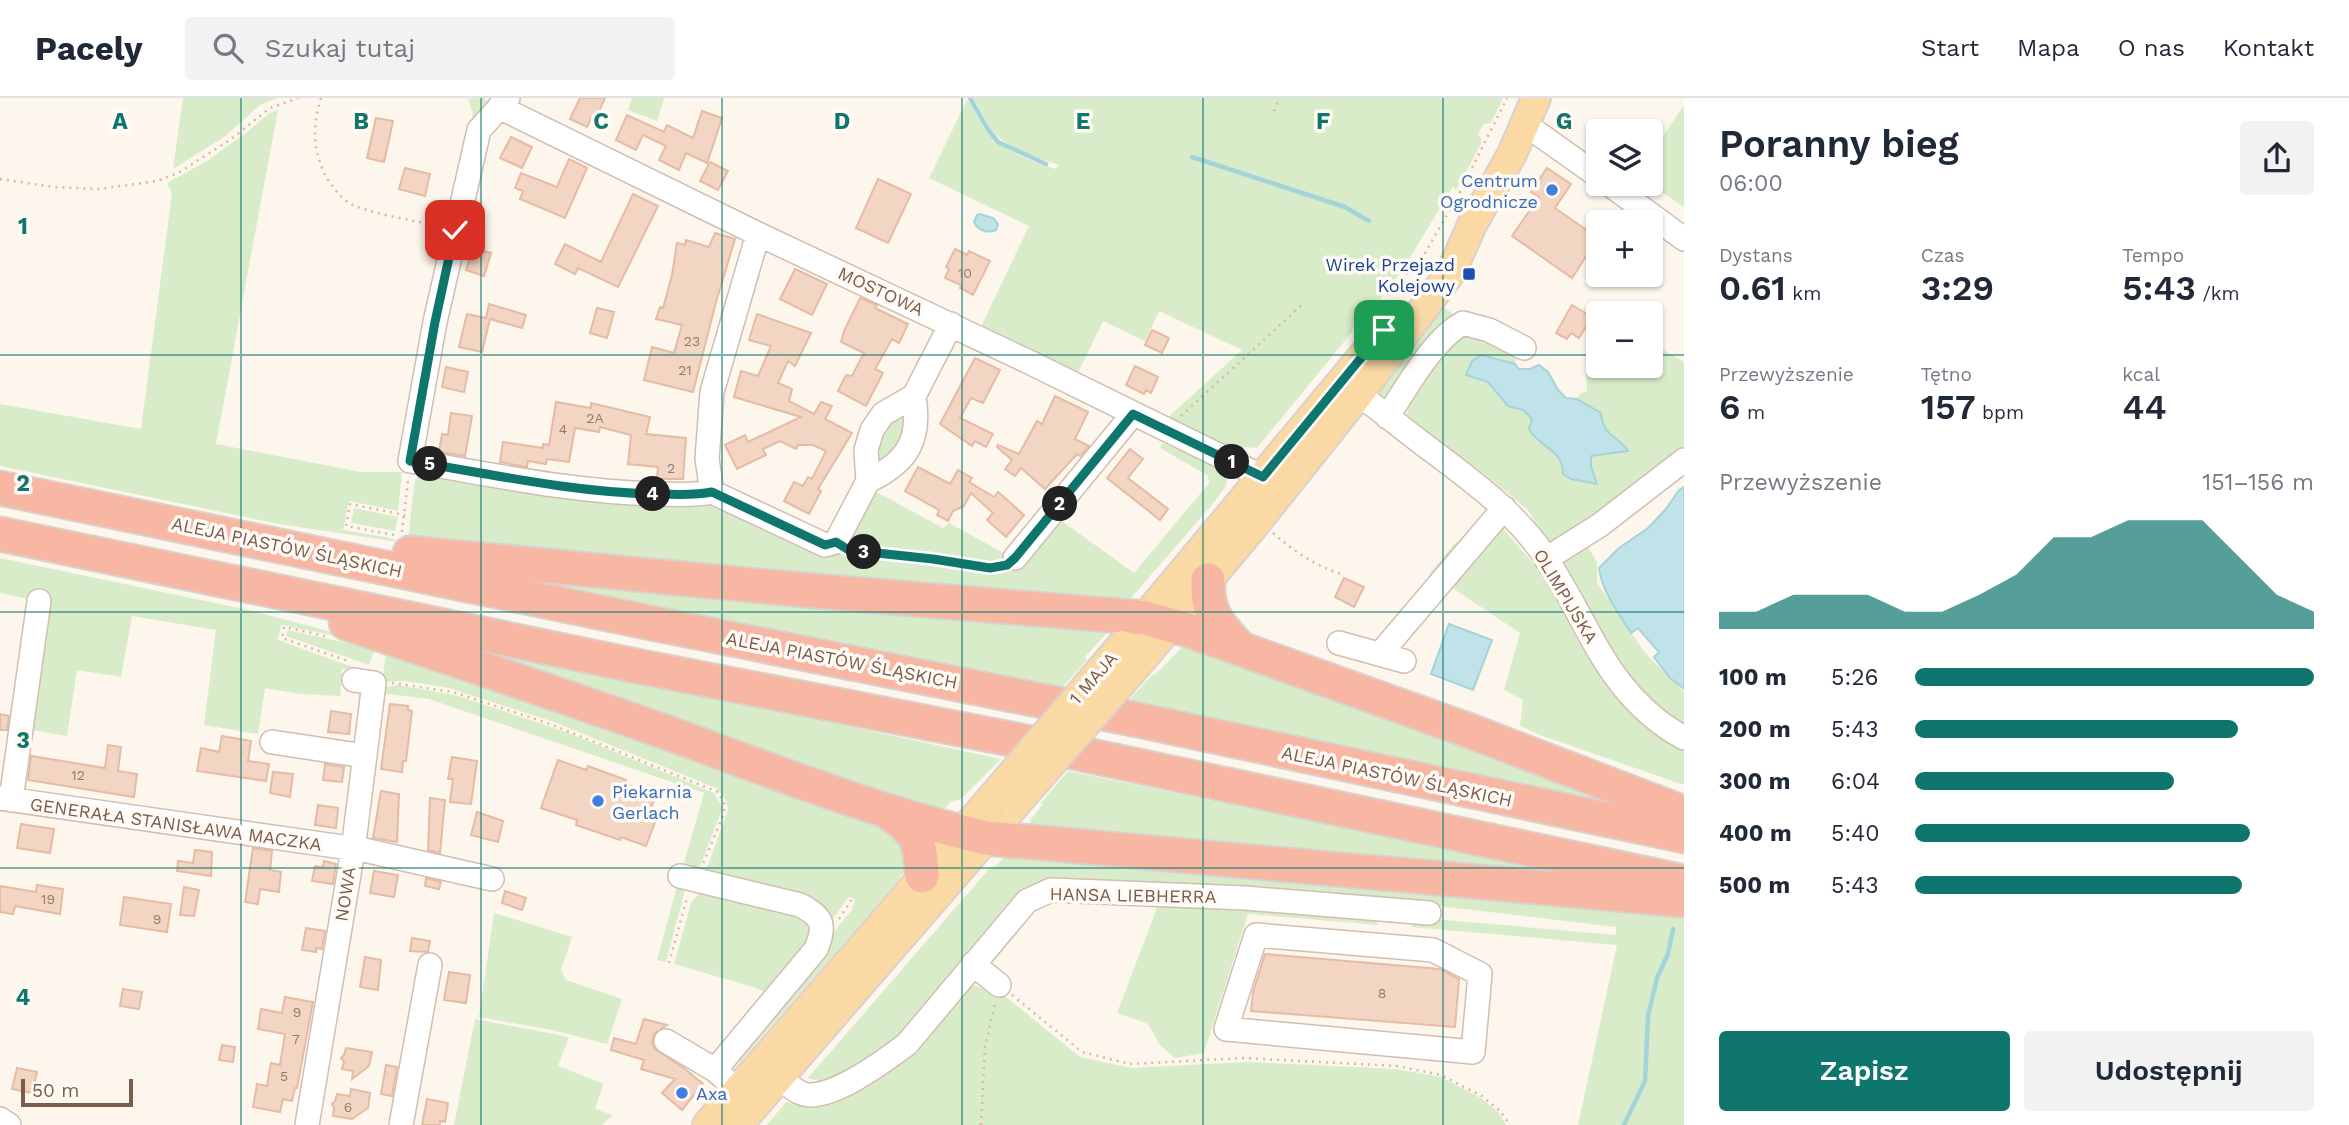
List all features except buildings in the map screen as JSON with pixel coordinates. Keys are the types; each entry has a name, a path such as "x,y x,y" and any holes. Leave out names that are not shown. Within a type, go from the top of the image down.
{"highway":[{"name":"ALEJA PIASTÓW ŚLĄSKICH","path":"0,488 646,622 1143,721 1684,836"},
{"path":"216,533 763,587 1158,621 1470,731 1684,813"},
{"path":"0,534 1003,738 1684,883"},
{"path":"211,578 509,678 883,809 973,835 1684,900"},
{"path":"1208,580 1207,598 1214,618 1241,649"},
{"path":"883,809 909,826 919,842 922,876"}],"main road":[{"name":"1 MAJA","path":"1158,621 1208,580 1350,389 1441,259 1472,225 1497,184 1530,111"},
{"name":"1 MAJA","path":"707,1125 738,1090 771,1069 1158,621 1263,477 1350,389"},
{"name":"1 MAJA","path":"738,1125 771,1069 922,876 973,835"}],"street":[{"path":"503,102 479,130 435,322 410,461 625,494 697,495 712,492 825,545 836,542 868,481 899,462 912,442 917,422 914,396"},
{"name":"MOSTOWA","path":"503,102 758,233 1263,477"},
{"path":"1530,111 1586,165"},
{"path":"1625,196 1684,239"},
{"path":"712,492 707,459 712,392 758,233"},
{"path":"1387,417 1436,347 1452,329 1462,323 1489,330 1524,348"},
{"path":"868,481 866,450 872,430 883,414 914,396 951,324"},
{"name":"OLIMPIJSKA","path":"1350,389 1504,508 1545,557 1615,678 1637,703 1665,727 1684,737"},
{"path":"1015,558 1133,414"},
{"path":"1545,557 1600,525 1684,460"},
{"path":"1380,654 1504,508"},
{"path":"6,799 39,601"},
{"path":"1339,643 1404,661"},
{"name":"NOWA","path":"307,1125 353,850 365,757 361,676"},
{"path":"272,742 365,757"},
{"name":"GENERAŁA STANISŁAWA MACZKA","path":"6,799 364,850 492,879"},
{"path":"688,878 800,905 814,912 820,919 822,928 816,949 715,1070"},
{"name":"HANSA LIEBHERRA","path":"771,1069 802,1094 814,1096 854,1079 907,1044 1027,901 1051,890 1245,898 1429,913"},
{"path":"1394,946 1396,910"},
{"path":"1256,935 1394,946 1433,950 1480,975 1474,1052 1226,1029 1256,935"},
{"path":"973,964 999,985"},
{"path":"401,1125 430,965"},
{"path":"666,1041 715,1070 738,1090"}],"path":[{"path":"0,179 80,189 114,188 157,181 178,173 230,140 270,108 298,98"},
{"path":"321,98 315,130 317,157 327,178 342,197 355,206 455,230"},
{"path":"1275,111 1279,98"},
{"path":"1386,299 1425,253 1459,194 1507,98"},
{"path":"1165,430 1304,303"},
{"path":"402,531 410,461"},
{"path":"401,536 346,526 350,504 405,514"},
{"path":"1268,529 1306,559 1341,573"},
{"path":"836,542 847,549 858,551 990,568 1007,565 1015,558"},
{"path":"324,636 284,627 282,638 361,676 453,692 566,730 718,792 725,805 724,813 688,878 689,890 669,963"},
{"path":"981,1125 985,1047 999,985 1082,1052 1130,1064 1243,1058 1397,1066 1441,1075 1472,1091 1500,1111 1510,1125"}],"green space":[{"path":"183,98 277,98 260,105 224,137 173,169"},
{"path":"483,98 490,103 458,179 473,113 468,99"},
{"path":"632,98 664,98 657,121 628,110"},
{"path":"973,98 1503,98 1491,123 1484,124 1478,134 1481,144 1456,190 1453,186 1404,268 1374,307 1370,305 1355,321 1352,332 1257,448 1245,447 1239,455 1164,421 1242,350 1159,311 1145,341 1103,321 1076,377 979,331 1029,226 929,178 967,100 984,128 997,142 1037,163 1056,169 1059,165 1021,151 996,135"},
{"path":"1684,105 1684,207 1663,193 1663,136"},
{"path":"278,110 216,444 361,472 402,472 398,511 349,501 343,530 405,543 279,524 0,466 0,404 141,429 172,193 167,183 207,161 268,114"},
{"path":"1444,307 1458,318 1385,403 1377,395 1378,390 1424,327"},
{"path":"1464,332 1518,353 1515,364 1497,357 1488,357 1488,382 1508,406 1523,410 1532,420 1529,430 1559,459 1563,474 1596,484 1591,456 1628,450 1606,431 1591,408 1577,399 1581,393 1587,391 1586,378 1663,378 1663,350 1684,362 1684,445 1680,452 1631,492 1551,547 1527,509 1486,475 1406,417 1409,405 1407,398 1421,378"},
{"path":"906,406 912,417 888,465 870,461 873,437"},
{"path":"1162,443 1215,468 1227,480 1226,486 1131,598 1118,603 408,539 415,480 421,470 709,501 828,551 994,574 1023,560 1059,519 1134,573 1210,482 1207,475 1160,448"},
{"path":"869,488 943,528 949,523 1011,557 1004,563 975,562 847,545"},
{"path":"354,508 398,517 395,531 351,523"},
{"path":"1501,526 1537,568 1586,544 1597,562 1597,583 1646,654 1684,692 1684,785 1520,726 1523,700 1504,690 1520,633 1430,573 1457,541 1476,554"},
{"path":"0,558 253,611 373,643 281,625 278,640 364,671 342,669 340,696 301,694 265,688 258,734 204,725 216,630 132,616 121,677 77,670 67,736 25,729 43,602 0,593"},
{"path":"520,579 1107,624 1106,634 1061,689"},
{"path":"287,630 375,649 369,665 286,636"},
{"path":"1189,640 1636,810 1127,702"},
{"path":"385,646 885,825 900,834 905,862 900,879 730,1073 726,1063 852,910 855,899 849,897 828,925 705,873 728,810 726,800 716,788 554,722 449,688 405,681 382,682"},
{"path":"479,650 1001,759 961,799 950,802 937,817 477,652"},
{"path":"397,685 455,695 569,733 714,793 722,807 721,812 698,871 682,870 704,793 429,699 380,693 381,688"},
{"path":"1068,771 1567,873 1029,827 1031,819 1043,804 1041,803"},
{"path":"1009,852 1684,911 1684,1125 1578,1125 1617,945 1411,927 1416,921 1434,919 1616,935 1616,927 1430,905 1049,883 905,1034 876,1057 829,1080 808,1078 989,869 997,865"},
{"path":"678,883 684,886 685,890 666,962 657,960"},
{"path":"701,891 806,913 815,937 712,1063 764,992 674,964 691,903"},
{"path":"1160,900 1373,917 1378,925 1248,914 1204,1053 1175,1058 1160,1045 1148,1024 1117,1013"},
{"path":"494,913 572,937 561,970 566,980 622,999 607,1044 552,1030 479,1017"},
{"path":"973,985 1006,997 1080,1057 1131,1068 1246,1062 1396,1069 1441,1077 1481,1098 1498,1112 1506,1125 767,1125 786,1102 810,1106 965,987"},
{"path":"475,1019 569,1037 558,1066 602,1083 595,1109 613,1115 602,1125 454,1125"}],"water":[{"path":"980,214 993,218 998,224 996,230 986,231 978,227 974,222"},
{"path":"1482,355 1515,364 1519,369 1530,369 1539,365 1548,372 1566,398 1577,399 1601,413 1608,431 1628,451 1591,456 1597,484 1571,479 1563,474 1562,465 1555,453 1529,429 1532,419 1523,410 1508,406 1488,382 1466,375 1472,361"},
{"path":"1684,487 1684,689 1670,678 1654,657 1659,652 1638,628 1631,633 1607,594 1599,568 1619,548 1648,528"},
{"path":"1449,624 1492,640 1473,690 1431,674"}],"waterway":[{"path":"970,98 998,142 1046,164"},
{"path":"1192,157 1345,207 1369,221"},
{"path":"1624,1125 1645,1081 1648,1016 1673,929"}],"place":[{"name":"Centrum Ogrodnicze","path":"1552,190"},
{"name":"Wirek Przejazd Kolejowy","path":"1469,274"},
{"name":"Piekarnia Gerlach","path":"598,801"},
{"name":"Axa","path":"682,1093"}],"route":[{"path":"455,230 410,461 625,494 697,495 712,492 825,545 836,542 847,549 858,551 978,567 999,568 1015,558 1133,414 1263,477 1384,330"}]}
